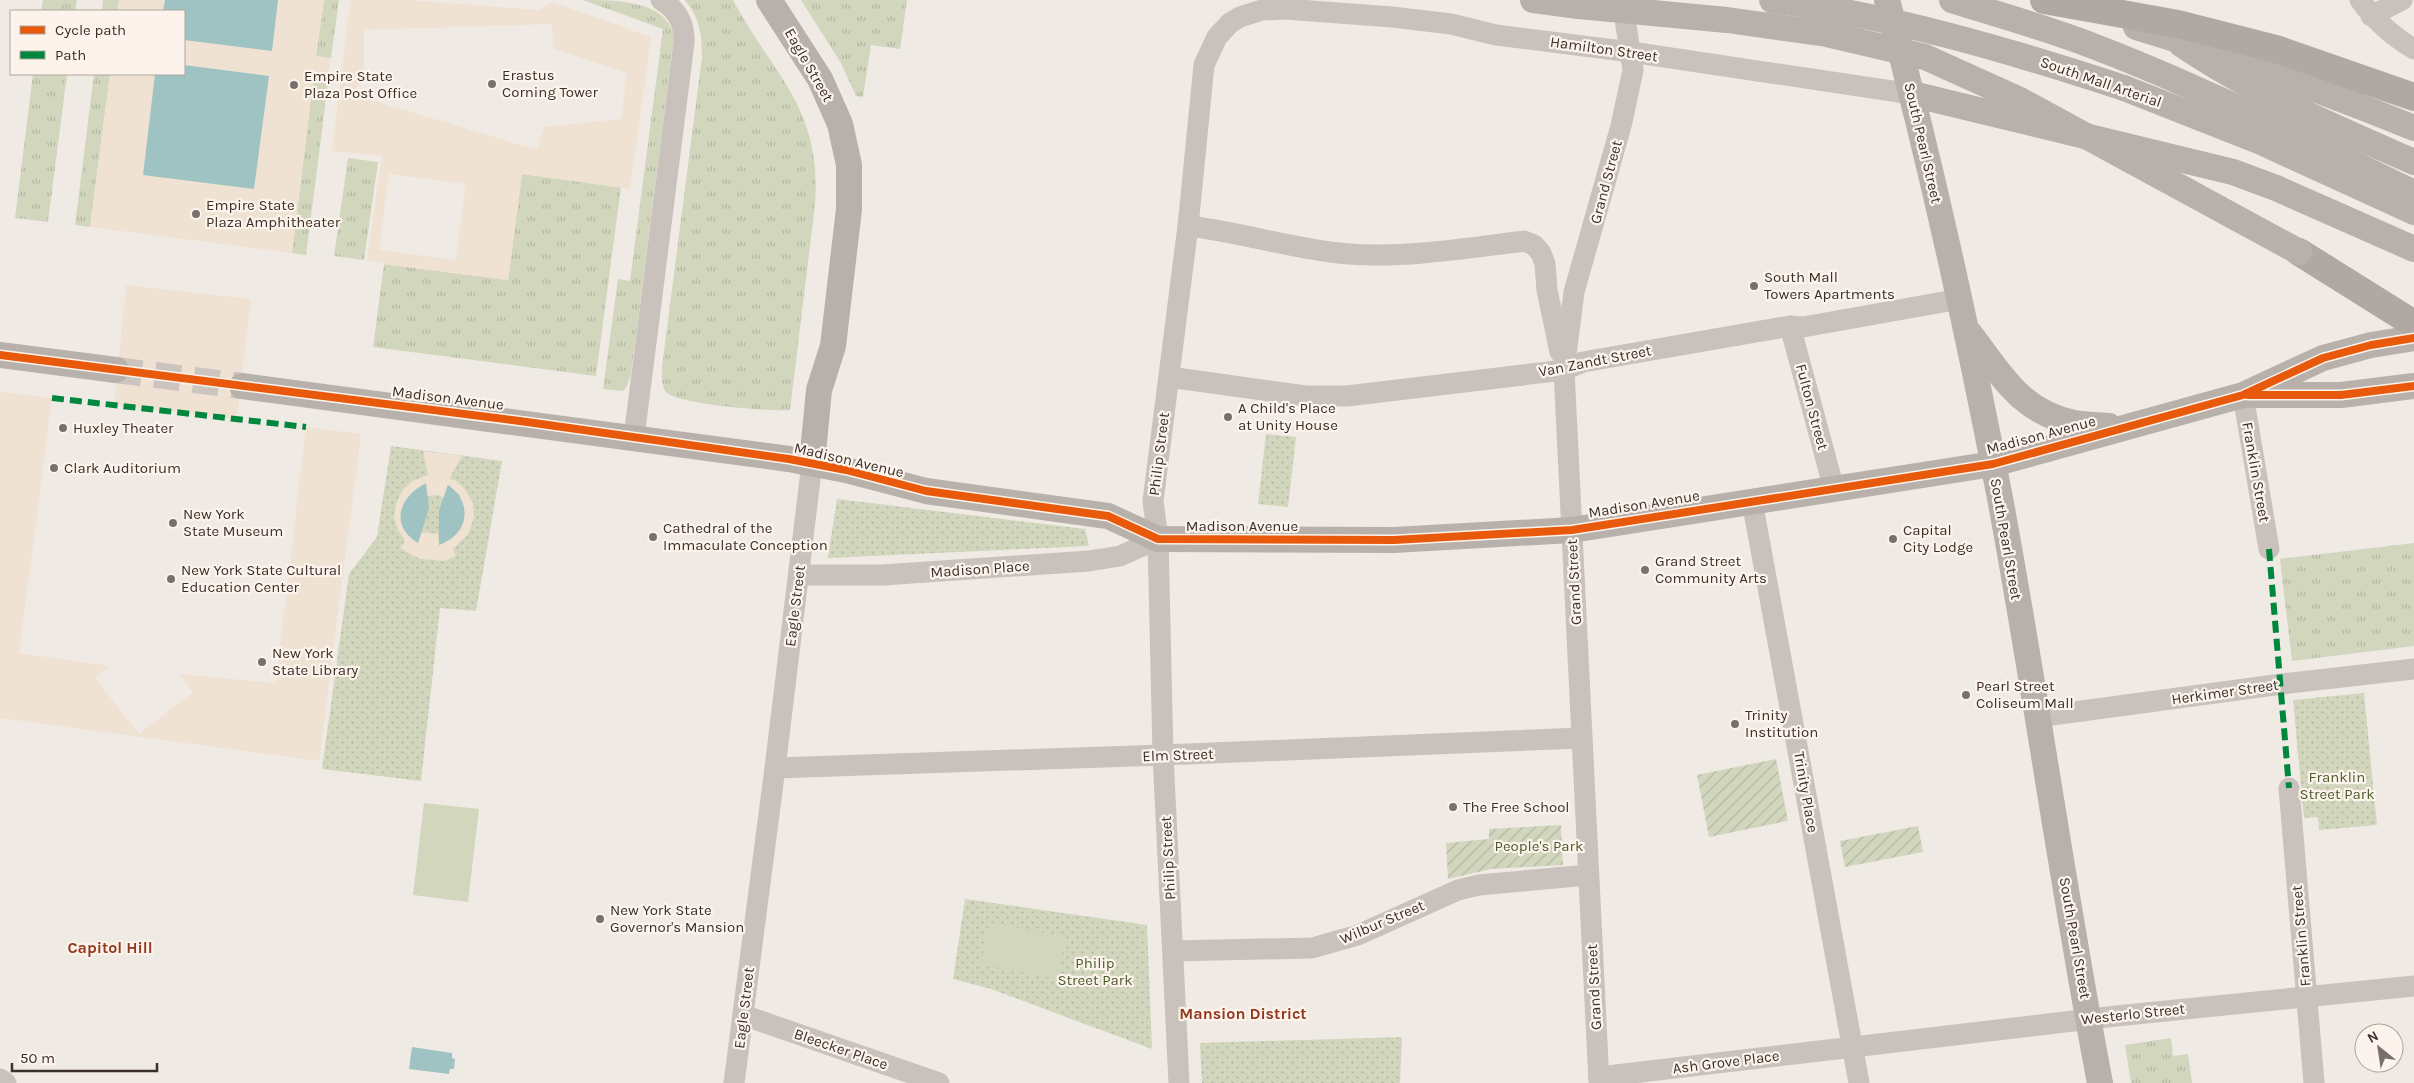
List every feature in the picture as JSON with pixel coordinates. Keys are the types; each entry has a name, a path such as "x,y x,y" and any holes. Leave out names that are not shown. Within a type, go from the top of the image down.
{"highway":[{"path":"2043,0 2178,24 2276,49 2414,97"},
{"path":"2299,252 2414,324"}],"main road":[{"name":"Eagle Street","path":"769,0 824,86 840,124 849,166 849,209 834,337 819,390 812,463"},
{"path":"1534,0 1727,20 1827,34 1925,57 2018,99 2299,252 2414,311"},
{"name":"South Mall Arterial","path":"1772,0 1851,13 1931,30 2005,50 2124,88 2261,142 2414,212"},
{"name":"South Pearl Street","path":"1887,0 1912,94 1960,299 1993,464 2100,1083"},
{"name":"South Mall Arterial","path":"1952,0 2053,32 2148,69 2246,112 2414,193"},
{"path":"2043,0 2222,53 2414,128"},
{"path":"2109,0 2155,26 2236,78 2304,112 2414,162"},
{"path":"1912,94 2233,172 2276,188 2414,249"},
{"path":"1966,328 2014,392 2036,409 2073,423 2122,428"},
{"name":"Madison Avenue","path":"242,386 634,437 812,463 926,491 1108,516 1158,539 1394,540 1572,530 1993,464 2243,395 2323,358 2372,345 2414,338"},
{"path":"0,355 116,370"},
{"name":"Madison Avenue","path":"2243,395 2341,396 2414,386"}],"street":[{"path":"634,437 684,43 682,24 677,14 661,0"},
{"name":"Grand Street","path":"1599,1080 1564,370 1574,292 1621,126 1633,70 1622,0"},
{"path":"2366,8 2402,0"},
{"path":"2366,8 2396,38 2414,49"},
{"name":"Hamilton Street","path":"1295,9 1441,23 1496,35 1631,52 1912,94"},
{"name":"Philip Street","path":"1178,1083 1163,756 1158,539 1153,501 1188,226 1204,65 1211,47 1223,29 1240,17 1268,10 1295,9"},
{"path":"1188,226 1358,254 1418,254 1524,241 1534,245 1541,253 1545,264 1547,290 1564,370"},
{"name":"Van Zandt Street","path":"1169,377 1306,396 1347,396 1564,370 1583,362 1790,326 1803,327 1960,299"},
{"name":"Fulton Street","path":"1790,326 1834,489"},
{"name":"Franklin Street","path":"2243,395 2269,549"},
{"name":"Eagle Street","path":"734,1083 812,463"},
{"name":"Trinity Place","path":"1752,501 1859,1083"},
{"name":"Madison Place","path":"798,575 883,575 1089,561 1120,556 1158,539"},
{"name":"Herkimer Street","path":"2037,718 2282,684 2414,669"},
{"name":"Elm Street","path":"775,768 1163,756 1581,738"},
{"name":"Franklin Street","path":"2289,788 2314,1083"},
{"name":"Wilbur Street","path":"1173,951 1312,948 1358,935 1458,890 1479,885 1588,876"},
{"name":"Westerlo Street","path":"1853,1047 2306,996 2414,986"},
{"name":"Bleecker Place","path":"743,1015 939,1083"},
{"name":"Ash Grove Place","path":"1599,1080 1853,1047"},
{"path":"0,1079 6,1083"}],"green space":[{"path":"43,0 77,0 75,10 41,10"},
{"path":"103,0 119,0 118,10 102,10"},
{"path":"324,0 339,0 331,58 316,56"},
{"path":"583,0 625,2 651,9 662,16 670,25 674,38 631,374 623,391 603,389 618,279 630,281 663,29"},
{"path":"684,0 733,0 792,95 803,117 811,142 815,171 815,205 790,410 746,408 688,401 667,393 663,385 662,367 702,57 697,20"},
{"path":"801,0 907,0 900,49 871,45 863,97 856,96 841,63"},
{"path":"33,75 67,75 48,222 15,218"},
{"path":"94,75 110,75 90,227 75,225"},
{"path":"313,82 328,83 306,255 292,253"},
{"path":"348,158 378,162 364,260 334,256"},
{"path":"522,174 621,187 596,376 373,347 384,264 508,280"},
{"path":"1266,434 1296,437 1288,507 1258,504"},
{"path":"391,446 502,461 476,611 440,608 421,781 322,769 349,574 377,537"},
{"path":"837,499 1085,529 1089,546 828,558"},
{"path":"2414,543 2414,646 2292,661 2280,559"},
{"name":"Franklin Street Park","path":"2364,693 2377,825 2319,830 2318,817 2304,818 2293,700"},
{"path":"1776,759 1788,821 1709,837 1697,775"},
{"path":"424,803 479,809 468,902 413,895"},
{"name":"People's Park","path":"1561,825 1563,865 1491,869 1448,879 1446,843 1489,839 1489,829"},
{"path":"1918,826 1923,852 1845,867 1840,841"},
{"name":"Philip Street Park","path":"965,899 1147,925 1152,1049 991,989 953,979"},
{"path":"989,922 1066,937 1057,979 980,964"},
{"path":"1402,1037 1400,1083 1202,1083 1200,1043"},
{"path":"2171,1038 2173,1056 2188,1054 2192,1083 2131,1083 2125,1045"}],"shaded area":[{"path":"119,0 165,0 163,10 118,10"},
{"path":"278,0 324,0 316,56 331,58 328,83 313,82 292,253 90,227 110,75 155,75 143,175 269,76 185,65 185,40 272,51"},
{"path":"351,0 408,0 539,10 553,2 651,37 630,189 522,174 508,280 384,264 367,260 382,156 332,151","holes":["552,24 554,49 627,73 621,119 544,127 537,150 355,95 364,64 364,30","389,174 466,184 456,260 379,250"]},
{"path":"126,285 251,299 237,419 114,405"},
{"path":"0,392 52,398 19,653 110,666 95,678 139,734 193,692 179,674 276,683 306,427 361,434 319,761 0,718"},
{"path":"423,451 462,456 449,479 455,480 465,489 473,503 474,517 469,533 453,549 456,556 445,561 420,559 400,548 405,541 398,530 394,517 396,504 402,491 412,481 428,475","holes":["425,483 427,496 438,495 443,498 448,485 460,495 464,520 461,529 439,544 438,534 422,532 418,543"]}],"water":[{"path":"165,0 278,0 272,51 185,40 185,10 163,10"},
{"path":"185,65 269,76 254,189 143,175 155,75 185,75"},
{"path":"426,483 429,508 418,543 403,528 401,512 409,496"},
{"path":"448,485 462,501 464,518 456,534 439,545 439,511"},
{"path":"412,1047 452,1053 452,1058 455,1059 454,1069 450,1069 449,1074 409,1069"}],"tunnel":[{"path":"116,370 242,386"}],"marked path":[{"path":"52,398 306,427"},
{"path":"2269,549 2289,788"}],"cycle path":[{"path":"0,355 527,422 789,459 846,470 926,491 1108,516 1158,539 1394,540 1572,530 1993,464 2243,395 2323,358 2371,345 2414,338"},
{"path":"2248,395 2341,395 2414,386"}],"place":[{"name":"Erastus Corning Tower","path":"492,84"},
{"name":"Empire State Plaza Post Office","path":"294,85"},
{"name":"Empire State Plaza Amphitheater","path":"196,214"},
{"name":"South Mall Towers Apartments","path":"1754,286"},
{"name":"A Child's Place at Unity House","path":"1228,417"},
{"name":"Huxley Theater","path":"63,428"},
{"name":"Clark Auditorium","path":"54,468"},
{"name":"New York State Museum","path":"173,523"},
{"name":"Cathedral of the Immaculate Conception","path":"653,537"},
{"name":"Capital City Lodge","path":"1893,539"},
{"name":"Grand Street Community Arts","path":"1645,570"},
{"name":"New York State Cultural Education Center","path":"171,579"},
{"name":"New York State Library","path":"262,662"},
{"name":"Pearl Street Coliseum Mall","path":"1966,695"},
{"name":"Trinity Institution","path":"1735,724"},
{"name":"The Free School","path":"1453,807"},
{"name":"New York State Governor's Mansion","path":"600,919"}],"district":[{"name":"Capitol Hill","path":"110,947"},
{"name":"Mansion District","path":"1243,1013"}]}
